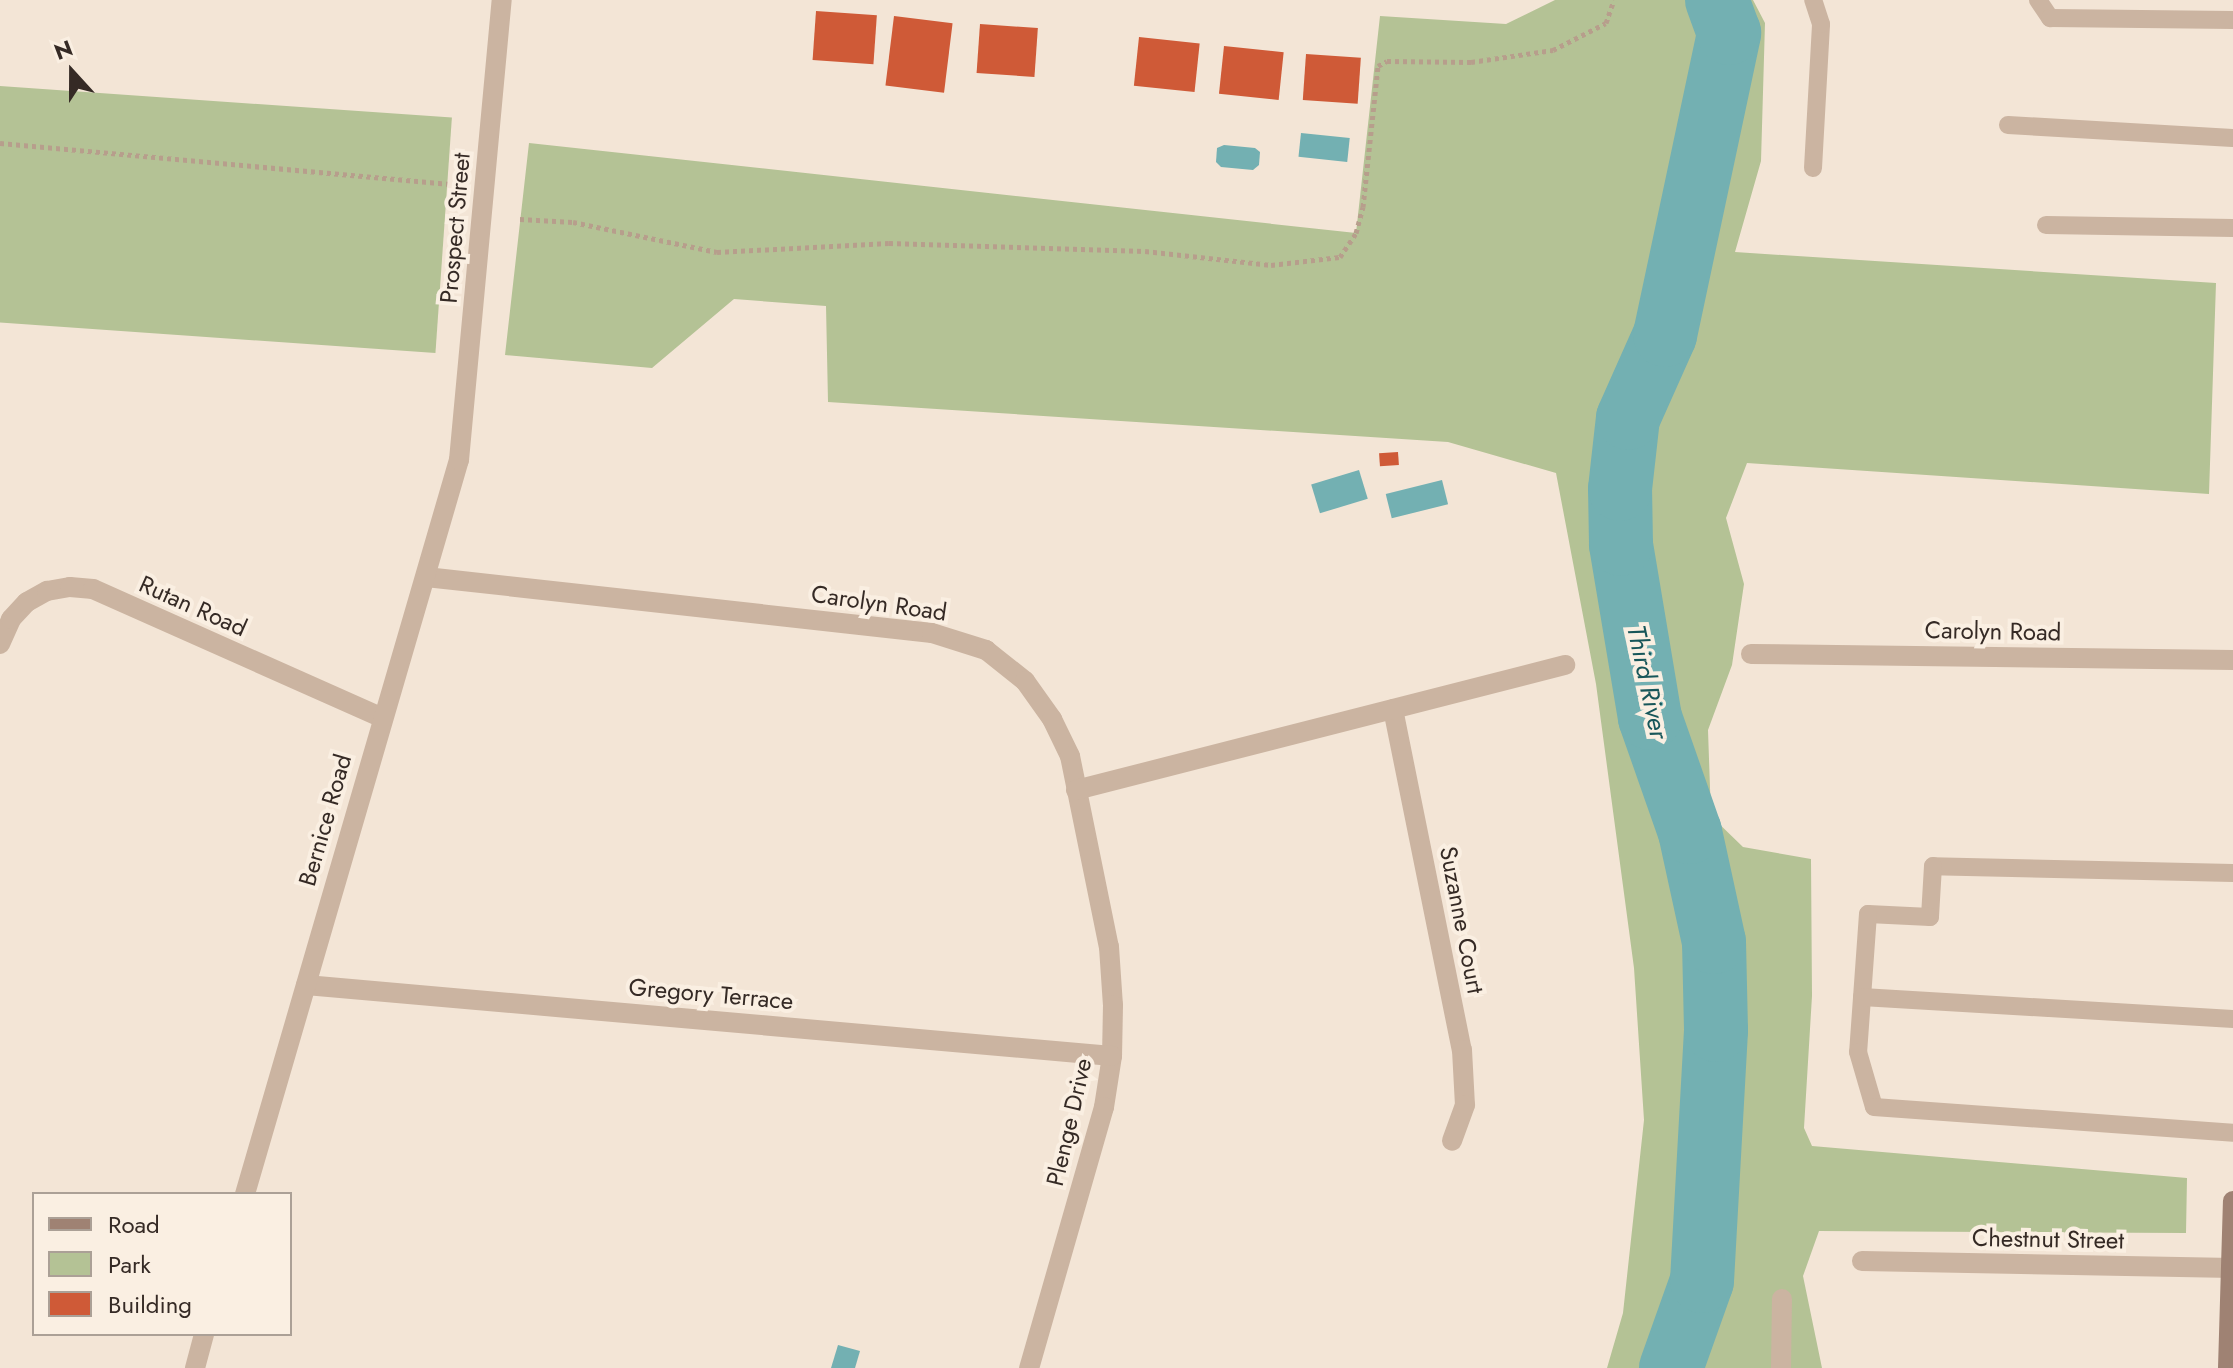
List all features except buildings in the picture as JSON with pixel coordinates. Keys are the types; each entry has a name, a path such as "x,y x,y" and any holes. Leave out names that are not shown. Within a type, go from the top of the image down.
{"main road":[{"path":"2228,1368 2233,1201"}],"street":[{"name":"Prospect Street","path":"459,460 502,0"},
{"name":"Bernice Road","path":"246,1192 381,717 426,577 459,460"},
{"name":"Carolyn Road","path":"426,577 932,633 986,650 1025,681 1052,719 1070,756 1076,790"},
{"name":"Rutan Road","path":"0,644 11,619 27,602 47,591 70,587 93,589 381,717"},
{"name":"Carolyn Road","path":"1751,654 2233,660"},
{"path":"1076,790 1565,665"},
{"name":"Suzanne Court","path":"1393,709 1462,1050 1465,1105 1452,1141"},
{"name":"Plenge Drive","path":"1029,1368 1104,1107 1112,1056 1113,1005 1109,947 1076,790"},
{"name":"Gregory Terrace","path":"306,985 1112,1056"},
{"name":"Chestnut Street","path":"1862,1261 2232,1268"},
{"path":"1781,1368 1782,1299"},
{"path":"195,1368 203,1336"}],"lane":[{"path":"1813,0 1821,24 1813,168"},
{"path":"2038,0 2050,18 2233,20"},
{"path":"2008,125 2233,138"},
{"path":"2046,225 2233,228"},
{"path":"2233,873 1933,866 1930,917 1868,914 1858,1052 1874,1107 2233,1133"},
{"path":"1862,997 2233,1019"}],"path":[{"path":"520,219 573,222 717,252 889,243 1145,251 1271,265 1340,257 1356,233 1363,207 1378,66 1387,61 1471,62 1553,50 1606,23 1614,0"},
{"path":"0,143 447,184"}],"green space":[{"path":"1555,0 1753,0 1765,23 1761,161 1735,252 2216,283 2209,494 1747,463 1726,518 1744,584 1732,665 1708,730 1711,816 1743,847 1811,859 1812,996 1804,1128 1812,1146 2187,1178 2186,1233 1819,1231 1803,1276 1822,1368 1607,1368 1623,1313 1644,1120 1634,968 1596,684 1556,473 1448,442 828,402 826,306 734,299 652,368 505,355 529,143 1356,233 1380,16 1506,24"},
{"path":"0,86 452,118 435,353 0,323"}],"water":[{"path":"1301,133 1350,138 1347,162 1298,157"},
{"path":"1224,145 1255,148 1260,152 1259,165 1253,170 1221,167 1216,162 1217,148"},
{"path":"1359,470 1368,499 1320,513 1311,485"},
{"path":"1442,480 1448,504 1392,518 1386,494"},
{"path":"838,1345 860,1351 855,1368 831,1368"}],"waterway":[{"name":"Third River","path":"1671,1368 1702,1281 1716,1030 1714,942 1690,832 1650,718 1621,544 1620,489 1628,418 1665,335 1729,33 1717,0"}]}
